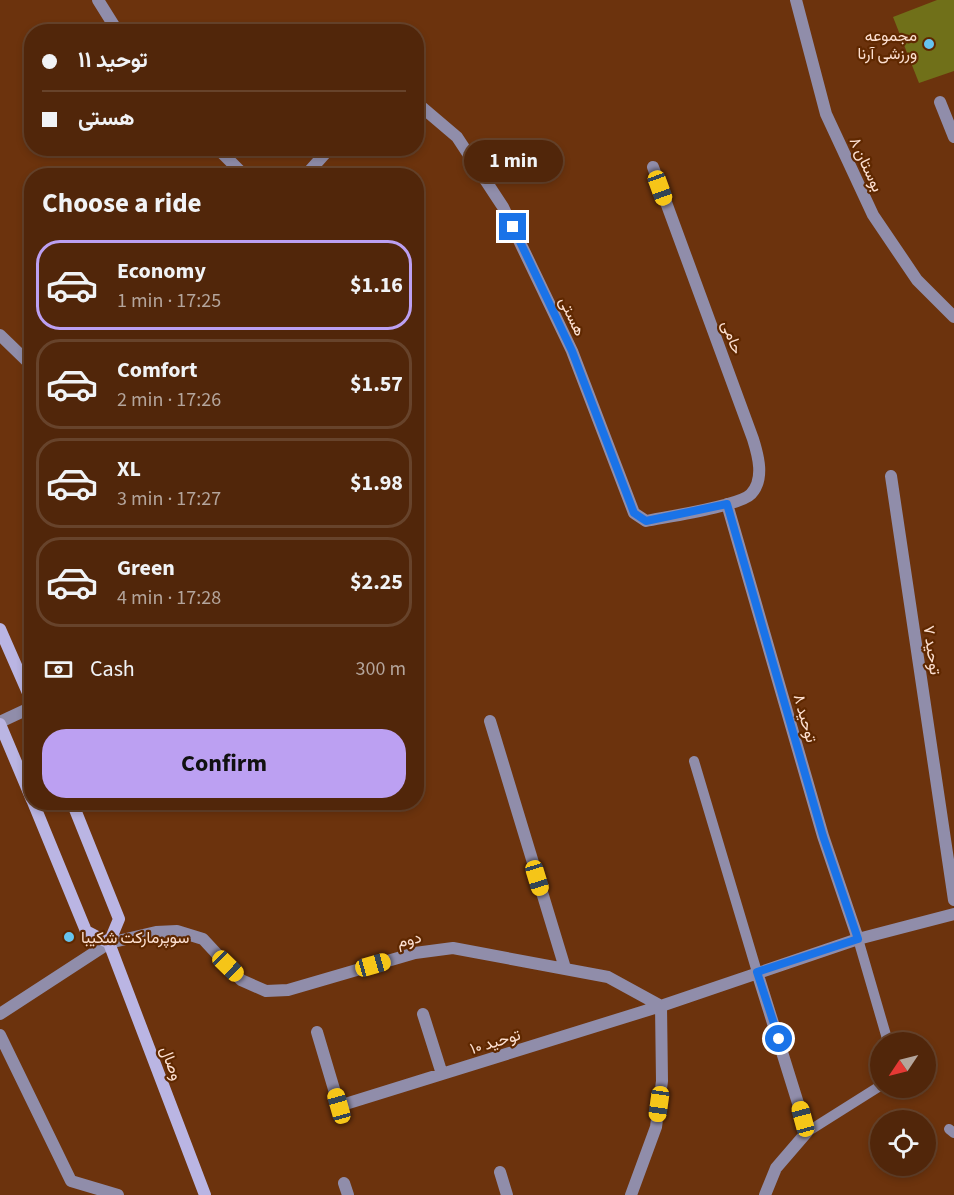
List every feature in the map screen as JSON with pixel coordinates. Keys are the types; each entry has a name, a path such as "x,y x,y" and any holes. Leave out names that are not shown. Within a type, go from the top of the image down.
{"main road":[{"path":"0,629 24,684"},
{"path":"0,723 24,782"},
{"path":"36,810 86,931 109,943 119,919 75,810"},
{"name":"وصال","path":"109,943 205,1195"}],"street":[{"path":"98,0 113,24"},
{"name":"بوستان ۸","path":"796,0 826,114 873,215 916,280 954,317"},
{"path":"940,102 954,137"},
{"name":"هستی","path":"424,109 457,136 503,207 572,351 634,513 646,521 727,504"},
{"path":"225,156 237,168"},
{"path":"312,168 323,156"},
{"name":"حامی","path":"653,168 758,457 758,479 752,493 727,504"},
{"path":"0,335 24,358"},
{"name":"توحید ۷","path":"891,476 954,900"},
{"name":"توحید ۸","path":"727,504 823,836 858,939"},
{"path":"0,723 24,711"},
{"path":"490,721 564,968"},
{"name":"توحید ۱۰","path":"317,1032 339,1106 661,1006 858,939 954,914"},
{"name":"دوم","path":"0,1014 109,943 156,932 177,931 203,939 241,980 266,991 288,990 415,953 453,948 608,977 661,1006"},
{"path":"757,972 807,1132 776,1168 765,1195"},
{"path":"631,1195 656,1127 662,1081 661,1006"},
{"path":"423,1014 442,1074"},
{"path":"0,1035 71,1181 118,1195"},
{"path":"500,1172 507,1195"}],"lane":[{"path":"694,761 757,972"},
{"path":"858,939 885,1032"},
{"path":"807,1132 870,1092"}],"shaded area":[{"name":"مجموعه ورزشی آرنا","path":"937,0 954,0 954,71 919,83 893,17"}],"place":[{"name":"مجموعه ورزشی آرنا","path":"929,44"},
{"name":"سوپرمارکت شکیبا","path":"69,937"}],"route":[{"path":"513,227 572,351 634,513 639,519 646,521 727,504 823,836 858,939 757,972 779,1039"}]}
